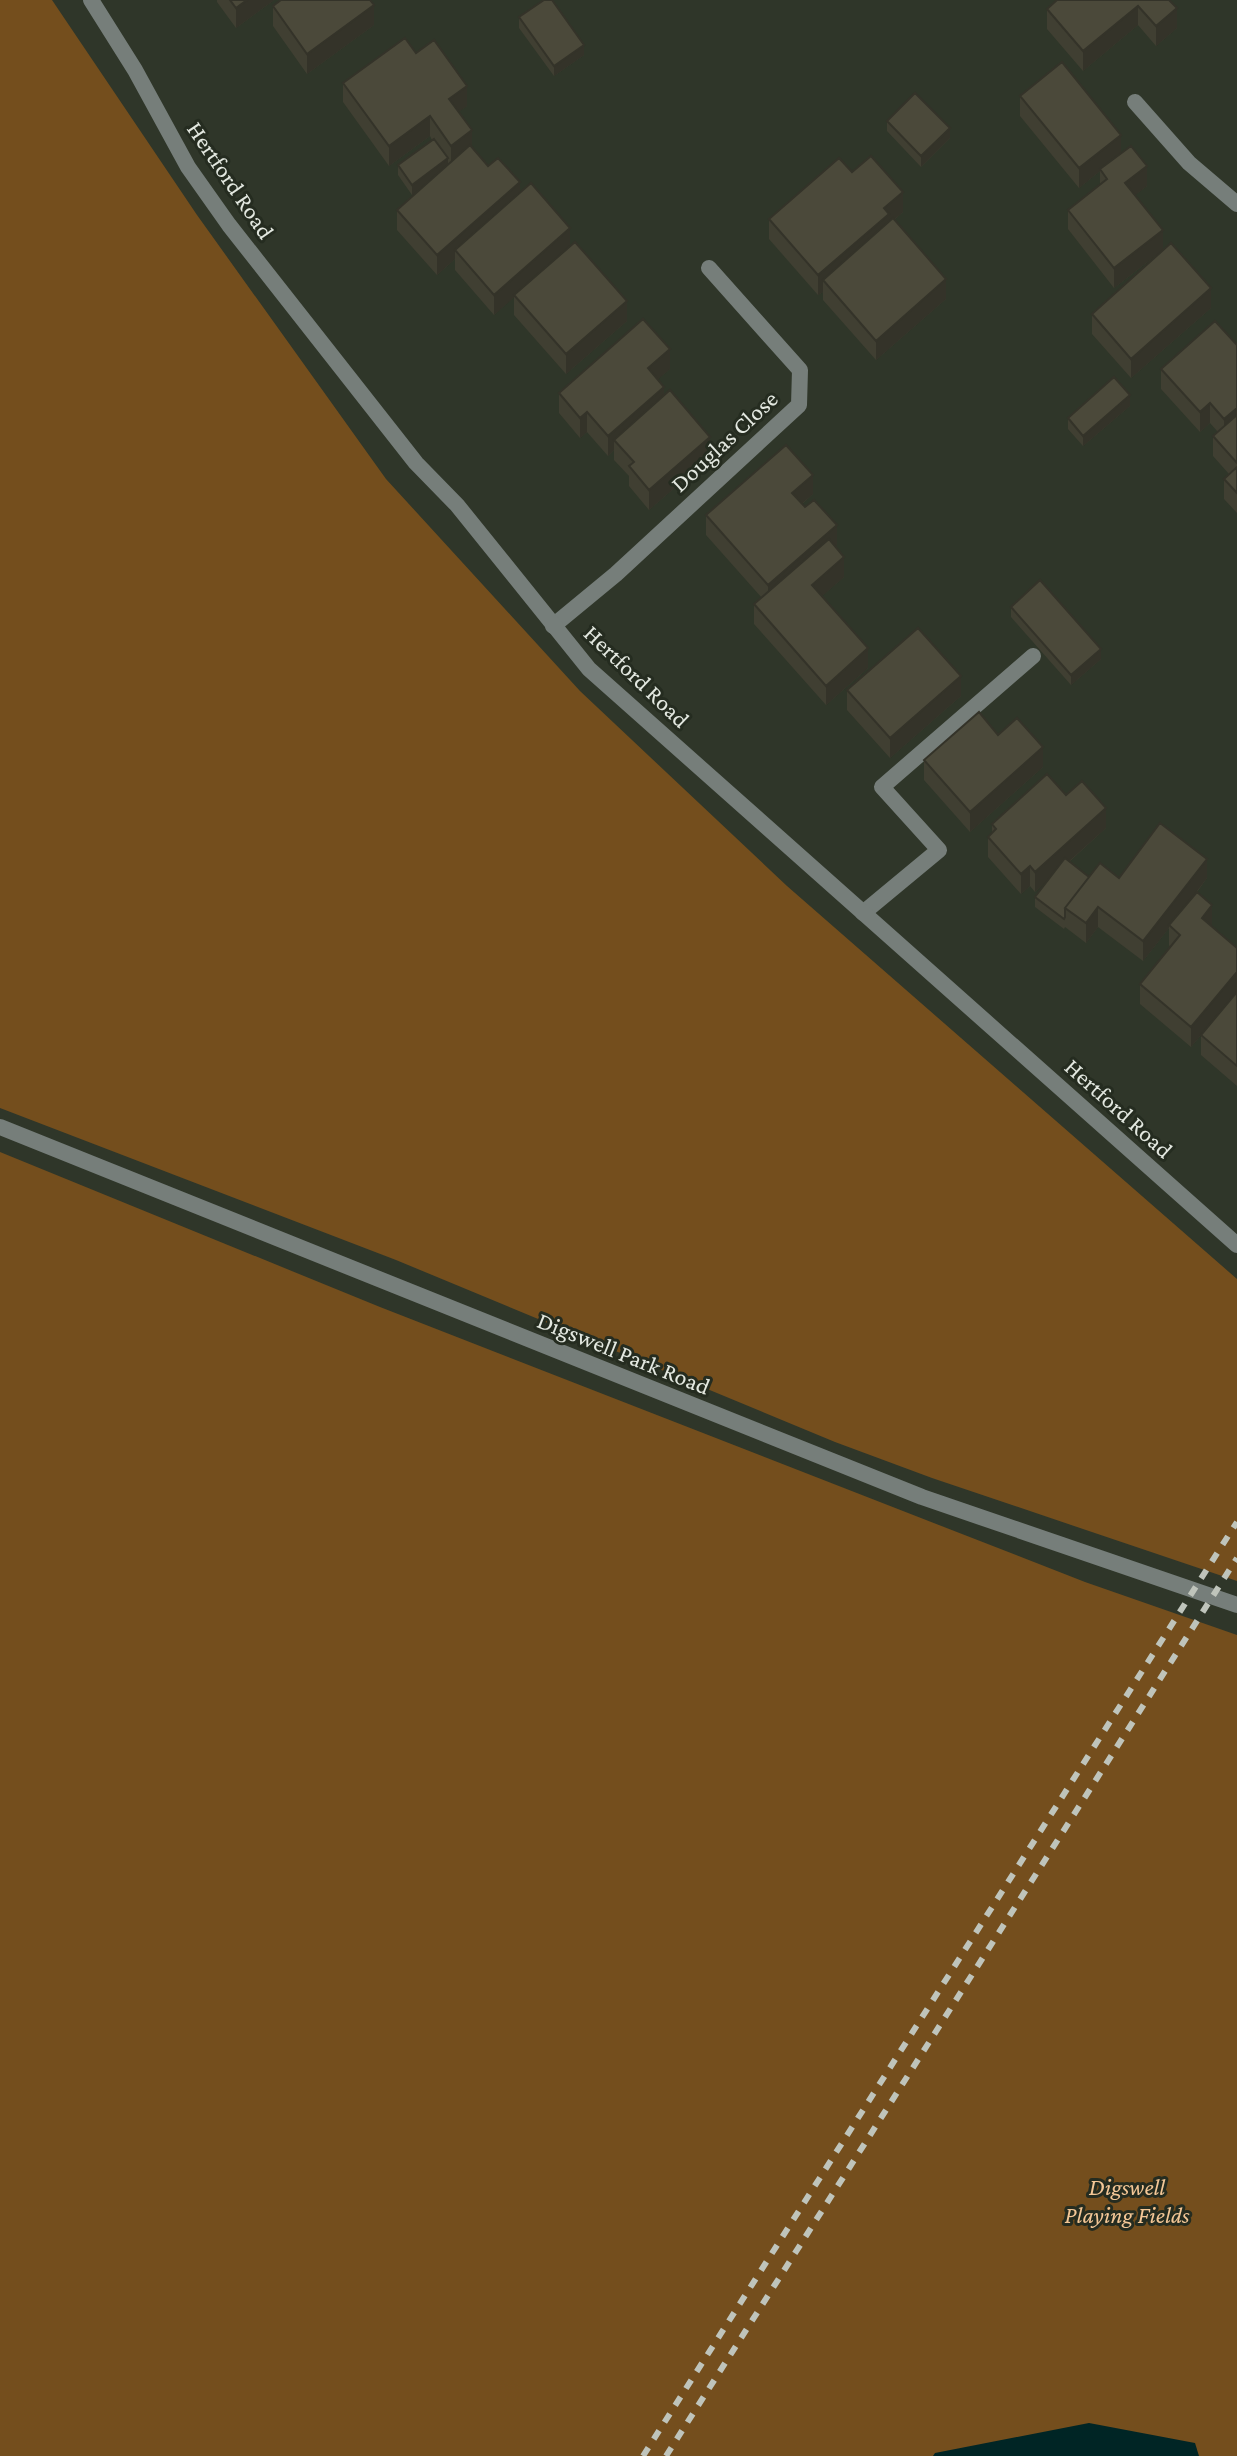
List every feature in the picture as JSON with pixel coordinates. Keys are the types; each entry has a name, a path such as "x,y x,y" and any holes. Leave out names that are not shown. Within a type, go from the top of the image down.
{"street":[{"name":"Hertford Road","path":"91,0 135,70 188,167 229,225 416,463 457,505 589,669 1237,1245"},
{"path":"1135,102 1189,163 1237,204"},
{"name":"Douglas Close","path":"553,626 616,574 799,405 800,370 709,268"},
{"path":"863,913 939,850 882,787 1033,656"},
{"name":"Digswell Park Road","path":"0,1127 922,1497 1237,1605"}],"green space":[{"path":"0,0 52,0 197,215 386,479 580,691 787,886 1237,1279 1237,1581 835,1442 396,1260 0,1108"},
{"name":"Digswell Playing Fields","path":"0,1152 380,1307 1085,1582 1237,1635 1237,2456 0,2456"}],"water":[{"path":"1089,2423 1195,2443 1199,2456 933,2456 935,2453"}],"building":[{"path":"230,0 247,0 236,8"},
{"path":"281,0 370,0 374,5 307,54 273,6"},
{"path":"544,0 552,0 584,45 554,66 519,17"},
{"path":"1057,0 1169,0 1177,8 1156,26 1138,6 1083,51 1047,9"},
{"path":"405,38 416,53 434,40 467,86 449,99 472,130 451,146 430,116 389,146 343,83"},
{"path":"1062,62 1121,135 1079,168 1020,96"},
{"path":"915,93 950,128 921,156 887,121"},
{"path":"434,139 448,158 412,185 398,165"},
{"path":"470,145 488,166 498,158 520,182 437,255 397,210"},
{"path":"1131,146 1147,166 1125,183 1163,230 1114,268 1068,210 1107,179 1100,169"},
{"path":"871,156 903,192 884,208 889,214 818,275 769,219 839,158 852,172"},
{"path":"531,183 570,228 494,295 455,250"},
{"path":"893,218 946,279 876,341 823,280"},
{"path":"575,242 627,301 566,354 514,295"},
{"path":"1171,243 1211,288 1131,359 1092,314"},
{"path":"643,319 670,349 648,368 664,387 608,436 587,412 580,418 559,393"},
{"path":"1215,321 1237,345 1237,408 1224,419 1210,403 1200,412 1161,369"},
{"path":"1114,377 1130,395 1083,436 1068,418"},
{"path":"670,390 710,437 649,490 629,466 634,462 614,440"},
{"path":"1237,415 1237,463 1213,436"},
{"path":"786,445 813,475 792,493 805,507 814,500 837,525 768,585 706,515"},
{"path":"1237,467 1237,493 1224,479"},
{"path":"829,539 844,557 812,585 868,648 826,686 754,604"},
{"path":"1040,580 1101,649 1071,675 1011,607"},
{"path":"918,628 961,676 890,738 847,690"},
{"path":"979,712 998,735 1017,718 1043,747 970,812 924,760"},
{"path":"1047,774 1066,795 1082,781 1106,808 1035,872 1030,866 1021,874 988,837 996,829 992,824"},
{"path":"1160,823 1207,859 1143,941 1098,907 1086,923 1065,908 1100,863 1119,878"},
{"path":"1065,858 1089,877 1065,908 1064,919 1035,897"},
{"path":"1197,892 1212,905 1202,918 1237,948 1237,972 1191,1027 1140,984 1180,935 1169,925"},
{"path":"1237,992 1237,1066 1201,1035"}],"railway":[{"path":"643,2456 1237,1522"},
{"path":"666,2456 1237,1558"}]}
